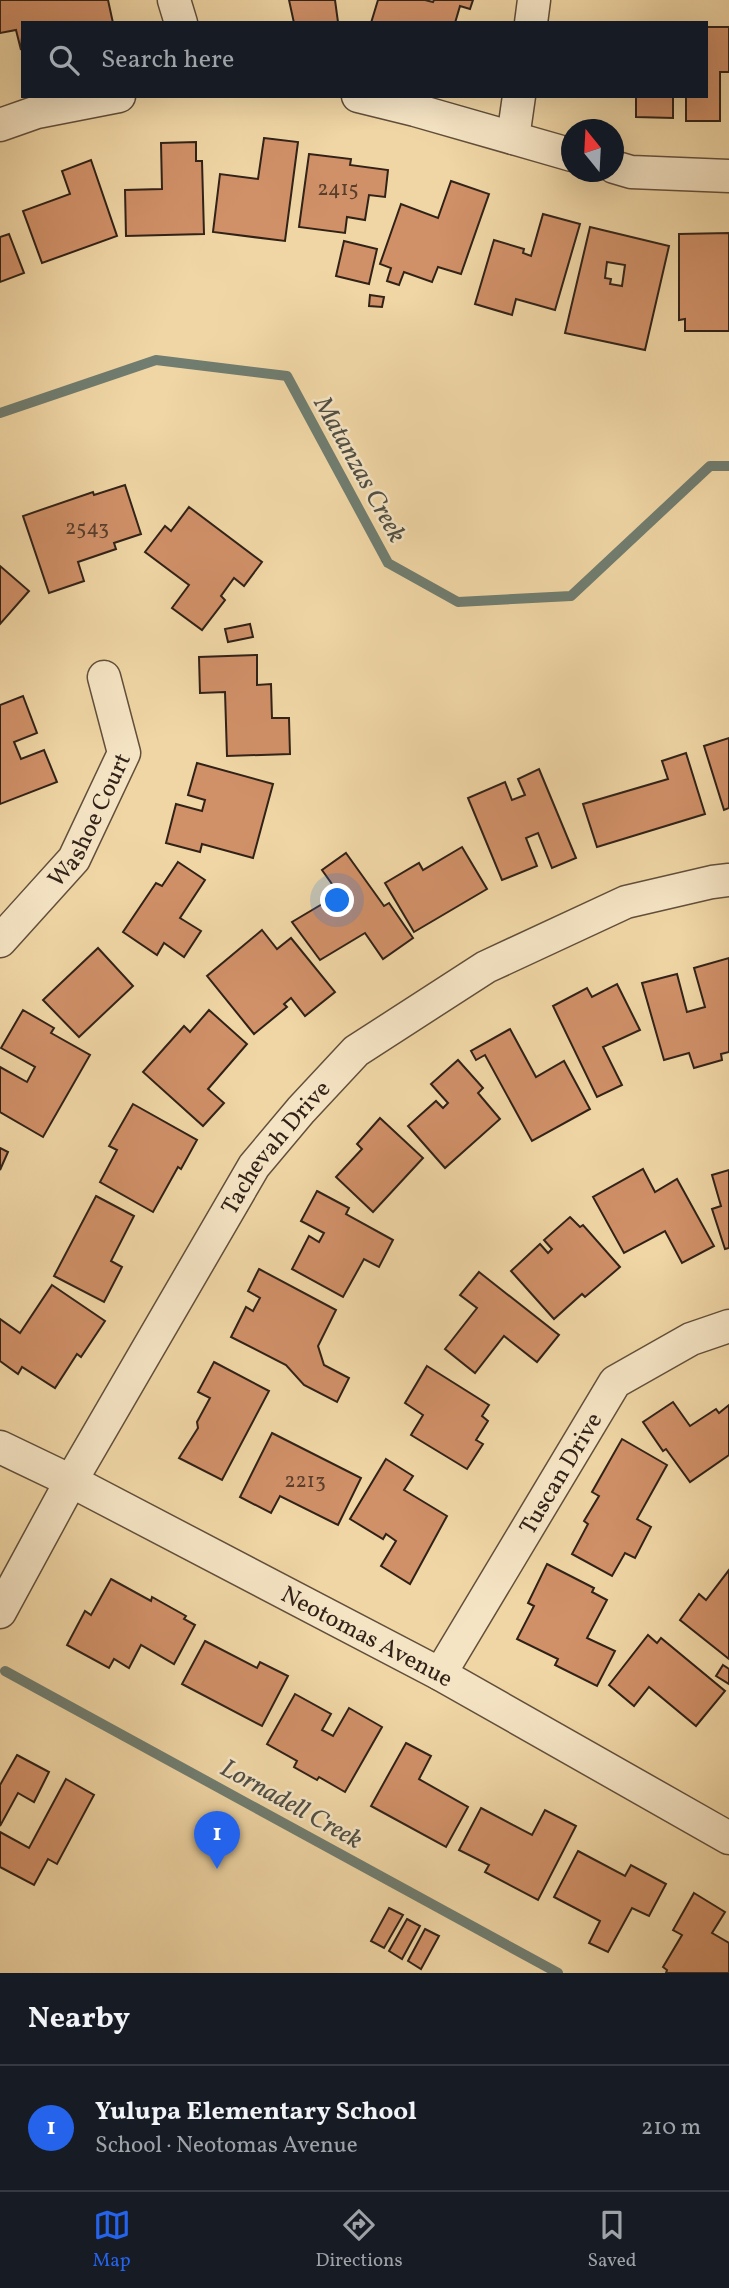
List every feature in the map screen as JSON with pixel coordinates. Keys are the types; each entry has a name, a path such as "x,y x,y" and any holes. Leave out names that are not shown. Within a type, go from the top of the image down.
{"street":[{"path":"174,0 180,21"},
{"path":"531,21 534,0"},
{"path":"0,125 37,112 109,98"},
{"path":"366,98 561,152"},
{"path":"513,138 519,98"},
{"path":"624,170 729,176"},
{"name":"Washoe Court","path":"0,942 74,859 124,753 104,677"},
{"name":"Tachevah Drive","path":"0,1612 71,1481 254,1166 356,1051 486,967 626,902 729,880"},
{"name":"Tuscan Drive","path":"440,1674 615,1382 691,1339 729,1326"},
{"name":"Neotomas Avenue","path":"0,1447 71,1481 440,1674 724,1826"}],"building":[{"path":"0,0 108,0 113,21 21,21 21,50 16,30 0,33"},
{"path":"289,0 335,0 338,21 294,21"},
{"path":"378,0 473,0 470,9 460,6 456,21 372,21"},
{"path":"708,27 729,27 729,72 720,72 720,121 686,121 686,98 708,98"},
{"path":"636,98 673,98 673,118 636,117"},
{"path":"264,138 298,142 285,241 213,232 220,174 258,179"},
{"path":"196,142 196,161 202,161 204,234 126,236 125,190 162,189 161,143"},
{"path":"309,154 351,159 350,165 388,170 385,197 369,195 365,220 347,217 345,233 299,227"},
{"path":"91,160 117,236 42,263 23,211 70,194 62,171"},
{"path":"451,181 489,194 461,274 438,267 432,282 404,272 399,285 387,281 391,268 380,264 401,204 438,218"},
{"path":"543,214 580,224 555,310 516,299 512,315 475,304 494,240 524,249 523,253 531,256"},
{"path":"590,227 669,246 645,350 565,333","holes":["607,262 625,265 622,286 610,284 611,279 605,278"]},
{"path":"729,233 729,331 685,331 685,319 679,320 679,234"},
{"path":"9,234 24,273 0,282 0,237"},
{"path":"344,241 377,249 369,284 336,276"},
{"path":"370,295 384,297 382,307 369,306"},
{"path":"125,485 141,534 114,543 116,549 78,562 84,581 49,593 23,516 93,492 94,495"},
{"path":"189,507 262,562 244,586 234,578 221,596 225,600 202,630 172,608 189,585 145,552 165,526 171,531"},
{"path":"0,566 29,591 0,624"},
{"path":"250,624 253,637 228,642 225,629"},
{"path":"257,655 257,685 271,684 272,718 289,718 290,754 227,756 225,692 200,693 199,657"},
{"path":"23,696 37,733 14,742 21,759 44,750 57,782 0,804 0,705"},
{"path":"729,738 729,808 724,810 704,746"},
{"path":"686,753 705,814 597,847 583,804 668,779 662,761"},
{"path":"197,763 273,784 253,858 202,844 200,852 166,843 176,804 202,811 205,800 188,795"},
{"path":"539,769 576,858 552,868 538,833 526,838 537,866 502,880 468,798 505,782 512,800 525,795 518,779"},
{"path":"462,847 487,889 414,932 385,883 419,863 423,870"},
{"path":"346,853 384,906 389,903 413,938 383,959 365,933 320,960 292,922 339,894 322,870"},
{"path":"178,862 205,880 180,918 201,931 184,957 164,943 157,955 123,932 156,883 162,886"},
{"path":"262,930 277,949 291,938 335,992 305,1016 291,998 284,1004 287,1007 254,1034 207,976"},
{"path":"98,948 133,986 79,1037 43,1000"},
{"path":"729,958 729,1052 721,1054 722,1060 694,1068 689,1053 664,1060 642,983 677,974 687,1012 705,1007 694,968"},
{"path":"617,984 640,1030 603,1047 622,1085 597,1097 553,1006 587,988 592,997"},
{"path":"23,1010 54,1028 51,1033 90,1055 43,1137 0,1112 0,1067 27,1082 35,1067 1,1048"},
{"path":"209,1010 247,1044 208,1089 224,1103 203,1126 143,1072 184,1026 190,1032"},
{"path":"510,1029 536,1077 564,1061 590,1109 532,1141 485,1055 476,1060 471,1051"},
{"path":"458,1060 483,1088 478,1093 500,1119 445,1168 408,1126 436,1101 443,1108 448,1103 431,1084"},
{"path":"133,1104 197,1140 181,1169 178,1167 153,1212 100,1182 117,1150 109,1146"},
{"path":"380,1118 423,1158 373,1212 336,1177 362,1149 357,1144"},
{"path":"0,1148 8,1152 0,1170"},
{"path":"643,1169 655,1192 677,1179 714,1246 682,1263 665,1231 624,1253 593,1197"},
{"path":"729,1170 729,1248 725,1249 712,1209 721,1206 712,1175"},
{"path":"317,1191 349,1208 346,1214 393,1240 379,1267 364,1259 343,1297 292,1269 309,1236 319,1242 324,1233 301,1221"},
{"path":"96,1196 134,1216 111,1261 122,1267 104,1302 54,1276"},
{"path":"570,1217 580,1227 583,1225 620,1267 585,1297 582,1294 554,1319 511,1271 540,1244 548,1253 552,1249 544,1240"},
{"path":"259,1269 336,1310 318,1346 324,1365 349,1378 337,1402 304,1385 286,1365 231,1337 246,1307 253,1311 260,1298 248,1291"},
{"path":"479,1272 559,1335 537,1362 504,1336 475,1373 445,1349 477,1308 460,1295"},
{"path":"52,1285 105,1321 81,1357 77,1354 55,1388 22,1367 18,1374 0,1361 0,1319 20,1333"},
{"path":"214,1362 269,1391 222,1480 179,1458 198,1428 197,1422 210,1398 198,1392"},
{"path":"427,1366 489,1405 482,1416 488,1421 476,1440 483,1444 467,1469 411,1435 423,1415 405,1403"},
{"path":"673,1402 690,1426 716,1409 719,1413 729,1405 729,1455 690,1482 666,1449 663,1451 643,1422"},
{"path":"272,1433 361,1478 338,1525 280,1496 271,1513 240,1497"},
{"path":"622,1439 667,1465 637,1519 651,1527 635,1558 625,1553 612,1576 572,1554 588,1524 584,1521 599,1496 592,1492"},
{"path":"386,1459 413,1476 404,1490 447,1516 410,1584 381,1566 396,1541 386,1534 383,1539 350,1519"},
{"path":"547,1564 594,1588 592,1592 607,1600 587,1638 615,1651 597,1686 555,1665 558,1659 517,1639 534,1606 528,1603"},
{"path":"729,1570 729,1659 680,1620 699,1594 706,1600"},
{"path":"111,1579 151,1601 152,1597 186,1616 184,1619 195,1625 174,1664 141,1645 129,1668 114,1659 109,1668 67,1645 85,1611 91,1615"},
{"path":"648,1635 657,1643 661,1638 725,1691 696,1726 649,1687 634,1706 609,1685"},
{"path":"205,1641 257,1668 260,1662 288,1676 262,1726 182,1684"},
{"path":"723,1665 729,1669 729,1684 716,1676"},
{"path":"295,1694 331,1714 322,1730 333,1736 349,1708 382,1727 345,1792 294,1767 297,1761 267,1744"},
{"path":"406,1743 431,1756 419,1779 468,1807 446,1847 371,1806"},
{"path":"17,1755 49,1772 34,1802 18,1793 0,1826 0,1785"},
{"path":"66,1779 94,1795 57,1864 48,1859 34,1885 0,1867 0,1832 29,1848"},
{"path":"481,1808 532,1835 545,1810 576,1826 538,1900 485,1872 489,1865 459,1850"},
{"path":"578,1851 625,1876 631,1865 666,1884 649,1916 632,1908 608,1952 589,1943 600,1921 554,1897"},
{"path":"694,1893 725,1912 712,1933 729,1943 729,1973 666,1973 667,1970 663,1967 682,1935 673,1930"},
{"path":"389,1908 403,1915 384,1948 371,1941"},
{"path":"407,1919 420,1926 402,1959 389,1951"},
{"path":"425,1929 439,1936 421,1969 408,1961"}],"waterway":[{"name":"Matanzas Creek","path":"0,413 156,360 287,376 388,563 458,602 571,596 710,466 729,466"},
{"name":"Lornadell Creek","path":"5,1671 558,1973"}],"place":[{"name":"Yulupa Elementary School","path":"217,1869"}]}
